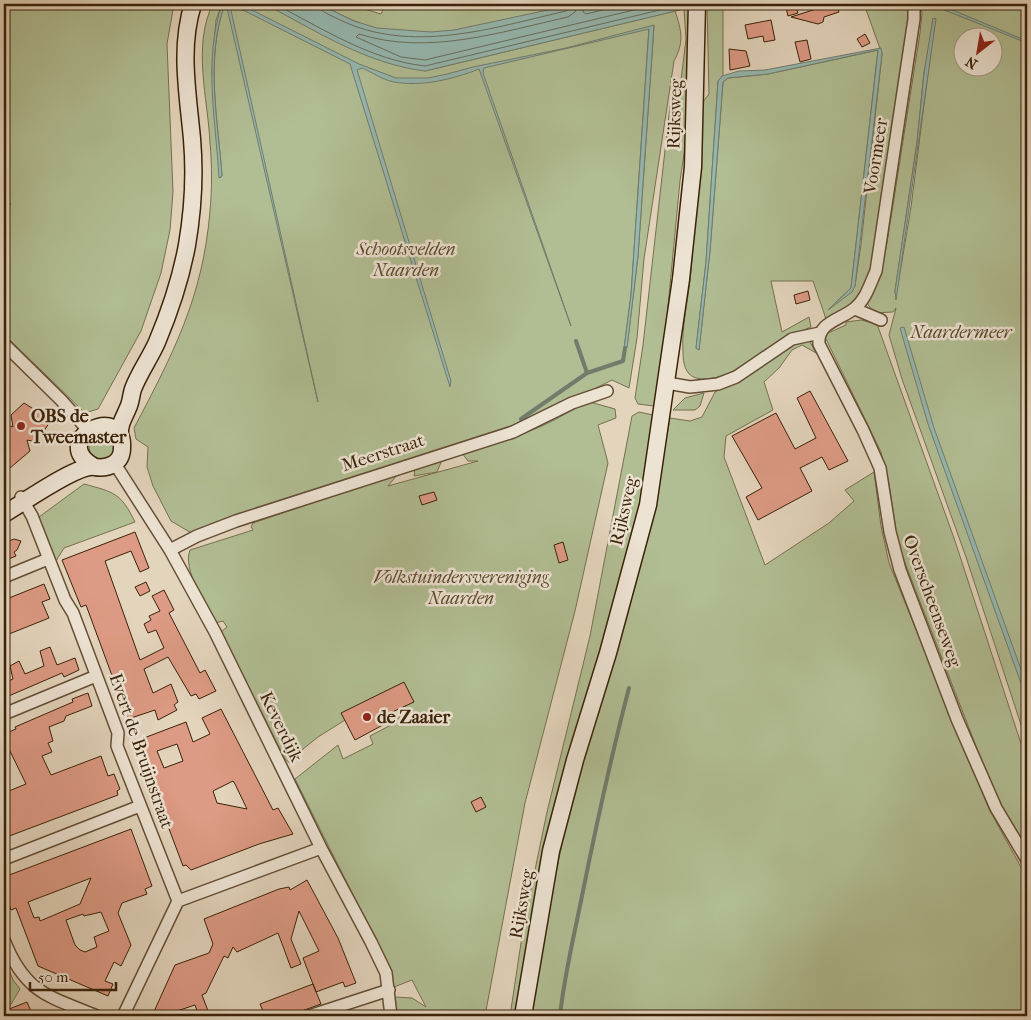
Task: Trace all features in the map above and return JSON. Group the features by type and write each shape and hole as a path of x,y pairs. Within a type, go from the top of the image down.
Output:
{"main road":[{"path":"4,505 74,472 93,466 108,467 115,464 122,451 120,423 167,317 180,280 187,244 193,200 193,141 185,75 186,38 193,4"},
{"name":"Rijksweg","path":"524,1016 551,851 648,505 667,383 693,167 697,6"},
{"path":"4,514 22,498 70,463 94,428 111,418 133,390"},
{"path":"94,428 113,429 120,436"},
{"path":"80,446 84,458 93,466"}],"street":[{"name":"Voormeer","path":"855,309 866,294 876,271 913,29 914,4"},
{"path":"667,383 690,387 718,384 736,377 792,339 820,333 826,325 855,309 881,320"},
{"name":"Overscheenseweg","path":"820,333 819,344 863,430 880,468 890,532 900,570 957,719 996,808 1027,860"},
{"path":"4,344 61,400 94,428"},
{"name":"Meerstraat","path":"170,550 197,536 236,521 513,432 572,403 607,391"},
{"name":"Keverdijk","path":"115,464 170,550 215,632 321,848 371,942 386,973 391,1016"},
{"name":"Evert de Bruijnstraat","path":"22,498 64,600 73,613 118,732 117,746 178,901"},
{"path":"4,577 48,560"},
{"path":"4,714 96,676"},
{"path":"4,859 140,806"},
{"path":"123,1016 178,901 321,848"},
{"path":"4,940 13,963 39,992 97,1016"},
{"path":"310,1016 388,990"}],"green space":[{"path":"4,4 174,4 167,44 173,192 170,230 161,273 141,331 98,409 85,413 4,336 4,212 11,204 4,199"},
{"name":"Schootsvelden Naarden","path":"213,4 222,4 216,20 212,70 220,178 222,176 214,67 219,24 225,4 265,4 344,45 425,71 675,11 681,43 674,61 644,259 637,338 629,388 612,380 530,421 442,460 437,472 414,476 416,461 193,534 171,521 153,486 147,467 148,447 136,439 134,428 184,324 201,271 210,211 212,177 202,54 207,20","holes":["654,26 638,256 627,347 624,349 631,295 649,27"]},
{"path":"319,4 348,4 381,14 385,4 576,4 476,27 424,33 399,32 375,28 354,21"},
{"path":"707,4 723,4 723,76 718,81 706,262 696,348 699,350 710,251 723,82 728,78 768,74 878,50 851,288 829,309 855,286 861,244 882,54 864,4 910,4 911,8 874,266 865,284 851,303 826,319 813,281 771,281 782,332 809,317 811,327 738,369 709,379 696,378 689,374 683,360 684,322 693,249 702,103 709,94"},
{"name":"Naardermeer","path":"920,4 1027,4 1027,743 966,557 902,379 889,335 896,308 893,312 874,313 867,303 882,265 887,243 922,13","holes":["935,18 911,207 896,297 895,291 917,142 924,73"]},
{"path":"691,7 688,128 680,181 664,348 654,406 638,404 635,398 643,345 670,106 681,80 686,39 684,9"},
{"path":"861,320 877,324 955,541 1027,762 1027,853 1000,808 898,545 889,484 881,452 825,337 828,333 846,325 846,322"},
{"path":"809,340 816,353 802,345 792,350 779,368 764,382 773,410 726,436 724,457 765,565 829,523 854,501 845,490 874,472 881,526 889,563 989,809 1027,878 1027,1016 531,1016 553,886 571,802 635,587 653,514 670,418 690,421 702,417 715,392 795,344"},
{"path":"704,393 700,406 695,410 673,410 685,398"},
{"name":"Volkstuindersvereniging Naarden","path":"590,402 615,409 616,418 598,425 608,463 575,611 525,803 485,1016 397,1016 395,997 412,998 426,1007 412,980 394,987 383,955 295,779 338,745 343,759 373,744 370,736 391,725 407,710 396,688 318,737 303,749 292,765 285,759 221,632 227,627 223,621 215,623 196,587 189,567 188,558 190,550 253,530 251,527 253,523 398,474 388,486 478,461 468,461 462,453 514,437"},
{"path":"639,412 653,415 641,510 519,1016 510,1016 524,923 547,812 590,636 632,416"},
{"path":"102,434 111,438 115,447 111,456 102,460 93,456 89,447 93,438"},
{"path":"84,484 116,495 121,499 135,522 64,548 56,561 39,517"},
{"path":"4,957 13,980 20,989 4,1016"}],"water":[{"path":"222,4 225,4 219,24 214,67 214,89 222,176 219,178 212,68 216,25"},
{"path":"229,4 246,7 359,64 396,78 428,78 566,48 654,25 638,256 627,348 624,349 631,295 649,29 484,68 483,73 571,326 479,69 449,79 427,83 394,82 362,68 357,70 451,381 450,387 350,64 245,11 230,6 318,402 227,8"},
{"path":"265,4 319,4 354,21 377,28 431,32 454,30 576,4 705,4 425,71 404,67 362,54"},
{"path":"938,4 996,28 990,28 937,7"},
{"path":"933,18 936,19 896,300 895,291"},
{"path":"1004,31 1027,41 1027,43 1004,34"},
{"path":"881,48 882,54 855,286 852,292 828,310 851,288 878,50 768,74 728,78 723,82 710,251 699,350 696,348 706,262 718,81 722,76 739,71 765,70"},
{"path":"904,327 934,428 1027,686 1027,700 928,424 900,328"}],"building":[{"path":"785,4 795,4 798,13 788,16"},
{"path":"814,4 836,4 839,12 824,17 823,22 818,24 791,17 816,9"},
{"path":"771,20 775,40 764,42 763,36 748,39 745,25"},
{"path":"865,34 870,43 862,47 857,39"},
{"path":"807,40 811,59 800,62 795,42"},
{"path":"729,49 746,51 750,66 730,70"},
{"path":"808,291 810,300 796,304 794,295"},
{"path":"810,391 848,461 829,470 822,457 800,468 812,491 758,520 746,497 762,488 732,436 776,413 795,449 816,438 797,398"},
{"path":"24,403 51,420 37,442 27,440 30,451 10,468 4,461 4,423 13,427 11,415"},
{"path":"434,492 437,500 422,505 419,496"},
{"path":"135,532 149,568 140,572 131,551 105,561 140,660 164,648 156,630 148,633 144,624 151,620 149,616 160,611 152,596 164,590 174,610 169,613 200,673 205,670 216,691 199,699 196,694 191,696 168,657 144,669 153,693 171,684 178,702 174,705 177,710 158,720 155,710 128,719 86,605 81,607 62,560"},
{"path":"14,539 21,541 14,552 16,556 4,561 4,543"},
{"path":"563,542 568,560 559,563 554,545"},
{"path":"146,582 150,591 140,596 135,587"},
{"path":"44,584 50,599 42,602 49,618 4,636 4,600"},
{"path":"50,647 57,665 75,658 79,670 64,677 62,673 4,698 4,683 13,679 10,666 19,661 25,674 44,666 40,651"},
{"name":"de Zaaier","path":"404,682 414,702 388,714 392,720 355,740 341,713"},
{"path":"88,693 92,706 66,716 64,721 49,727 53,741 48,743 52,752 42,756 51,775 101,756 108,776 114,774 120,789 117,791 118,795 4,838 4,793 26,784 9,749 4,752 4,734 16,729 15,727 73,702 72,699"},
{"path":"221,709 273,810 278,808 293,834 259,844 191,870 186,865 183,866 136,741 186,722 193,742 210,734 202,718","holes":["177,744 183,761 164,768 157,751","233,781 235,784 247,809 217,803 213,791"]},
{"path":"481,797 486,807 476,812 471,802"},
{"path":"131,829 152,886 145,889 147,894 122,903 118,913 131,945 121,966 114,962 105,981 113,984 108,996 38,966 16,908 11,910 4,892 4,877","holes":["91,878 80,904 40,921 39,917 34,918 28,902","101,912 109,931 94,937 97,947 85,952 80,950 75,945 66,920 83,914 84,916"]},
{"path":"307,880 338,938 356,983 345,987 343,982 316,992 303,958 319,951 299,911 291,939 301,964 291,968 278,933 237,952 233,947 228,958 224,956 206,993 202,995 210,1016 199,1016 195,1005 177,1011 179,1016 152,1016 175,965 209,953 213,944 204,919 279,889 289,887 290,890"},
{"path":"313,984 321,1004 288,1016 265,1016 260,1004"},
{"path":"27,1002 33,1016 4,1016 4,1011"}],"waterway":[{"path":"576,341 587,373"},
{"path":"521,419 587,373 623,361 625,348"},
{"path":"560,1016 567,971 593,844 629,688"}],"place":[{"name":"OBS de Tweemaster","path":"21,426"},
{"name":"de Zaaier","path":"367,717"}]}
